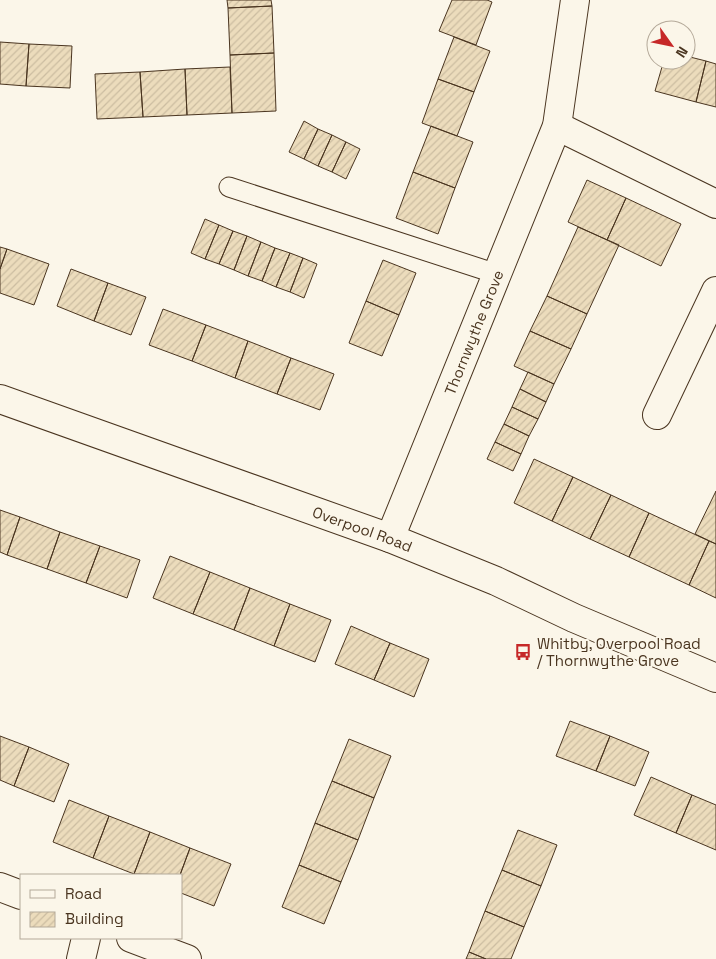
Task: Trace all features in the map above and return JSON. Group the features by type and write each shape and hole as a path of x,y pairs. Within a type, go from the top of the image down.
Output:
{"street":[{"name":"Thornwythe Grove","path":"390,538 557,126 575,0"},
{"path":"557,126 716,204"},
{"path":"657,415 716,291"},
{"name":"Overpool Road","path":"0,399 390,538 496,581 574,618 716,678"},
{"path":"0,887 20,895"},
{"path":"81,959 86,939"},
{"path":"134,939 187,959"}],"lane":[{"path":"229,187 497,274"}],"building":[{"path":"227,0 271,0 272,6 228,8"},
{"path":"452,0 487,0 492,2 476,45 439,31"},
{"path":"272,6 274,53 230,55 228,8"},
{"path":"454,37 490,51 474,92 438,79"},
{"path":"0,42 29,44 26,86 0,84"},
{"path":"29,44 72,46 70,88 26,86"},
{"path":"274,53 276,111 232,113 230,55"},
{"path":"696,58 706,61 696,102 655,91 661,70 696,70"},
{"path":"706,61 716,64 716,107 696,102"},
{"path":"230,67 232,113 187,115 185,69"},
{"path":"185,69 187,115 143,117 140,72"},
{"path":"140,72 143,117 97,119 95,74"},
{"path":"438,79 474,92 457,136 422,123"},
{"path":"304,121 318,129 304,159 289,152"},
{"path":"431,126 473,142 455,188 413,172"},
{"path":"318,129 332,135 318,166 304,159"},
{"path":"332,135 346,142 332,172 318,166"},
{"path":"346,142 360,149 346,179 332,172"},
{"path":"413,172 455,188 438,234 396,218"},
{"path":"587,180 626,198 607,240 568,222"},
{"path":"626,198 681,224 661,266 607,240"},
{"path":"205,219 219,225 205,259 191,253"},
{"path":"219,225 233,231 219,264 205,259"},
{"path":"578,227 619,245 587,314 547,296"},
{"path":"233,231 247,236 234,270 219,264"},
{"path":"247,236 261,242 248,276 234,270"},
{"path":"261,242 275,248 262,281 248,276"},
{"path":"0,247 7,249 0,269"},
{"path":"275,248 290,253 276,287 262,281"},
{"path":"7,249 49,264 34,305 0,293 0,269"},
{"path":"290,253 303,258 290,292 276,287"},
{"path":"303,258 317,264 304,298 290,292"},
{"path":"383,260 416,273 399,315 366,301"},
{"path":"71,269 108,283 94,321 57,306"},
{"path":"108,283 146,297 131,335 94,321"},
{"path":"547,296 587,314 571,349 530,331"},
{"path":"366,301 399,315 382,356 349,343"},
{"path":"163,309 206,325 192,361 149,345"},
{"path":"206,325 248,341 235,378 192,361"},
{"path":"530,331 571,349 554,384 514,366"},
{"path":"248,341 291,358 277,394 235,378"},
{"path":"291,358 334,374 320,410 277,394"},
{"path":"528,372 554,384 546,402 520,389"},
{"path":"520,389 546,402 538,419 512,407"},
{"path":"512,407 538,419 529,436 504,424"},
{"path":"504,424 529,436 521,454 495,442"},
{"path":"495,442 521,454 513,471 487,459"},
{"path":"534,459 573,477 552,521 514,503"},
{"path":"573,477 611,495 590,539 552,521"},
{"path":"716,491 716,544 695,534"},
{"path":"611,495 649,513 629,557 590,539"},
{"path":"0,510 20,517 7,555 0,552"},
{"path":"649,513 709,541 689,585 629,557"},
{"path":"20,517 60,532 47,569 7,555"},
{"path":"60,532 100,546 86,583 47,569"},
{"path":"709,541 716,544 716,598 689,585"},
{"path":"100,546 140,560 127,598 86,583"},
{"path":"170,556 210,572 193,614 153,598"},
{"path":"210,572 250,588 234,630 193,614"},
{"path":"250,588 290,604 274,646 234,630"},
{"path":"290,604 331,620 315,662 274,646"},
{"path":"351,626 390,643 374,680 335,664"},
{"path":"390,643 429,659 414,697 374,680"},
{"path":"570,721 610,736 596,771 556,756"},
{"path":"0,736 29,747 14,786 0,780"},
{"path":"610,736 649,752 635,786 596,771"},
{"path":"349,739 391,756 374,798 332,781"},
{"path":"29,747 69,764 54,802 14,786"},
{"path":"651,777 692,795 676,833 634,815"},
{"path":"332,781 374,798 358,840 315,823"},
{"path":"692,795 716,805 716,850 676,833"},
{"path":"69,800 109,816 93,858 53,842"},
{"path":"109,816 150,832 134,874 93,858"},
{"path":"315,823 358,840 341,882 299,865"},
{"path":"518,830 557,845 541,886 502,870"},
{"path":"150,832 190,848 180,874 134,874"},
{"path":"190,848 231,864 214,906 182,893 182,874 180,874"},
{"path":"299,865 341,882 324,924 282,907"},
{"path":"502,870 541,886 524,927 485,911"},
{"path":"485,911 524,927 511,959 486,959 469,952"},
{"path":"469,952 486,959 466,959"}],"place":[{"name":"Whitby, Overpool Road / Thornwythe Grove","path":"523,652"}]}
